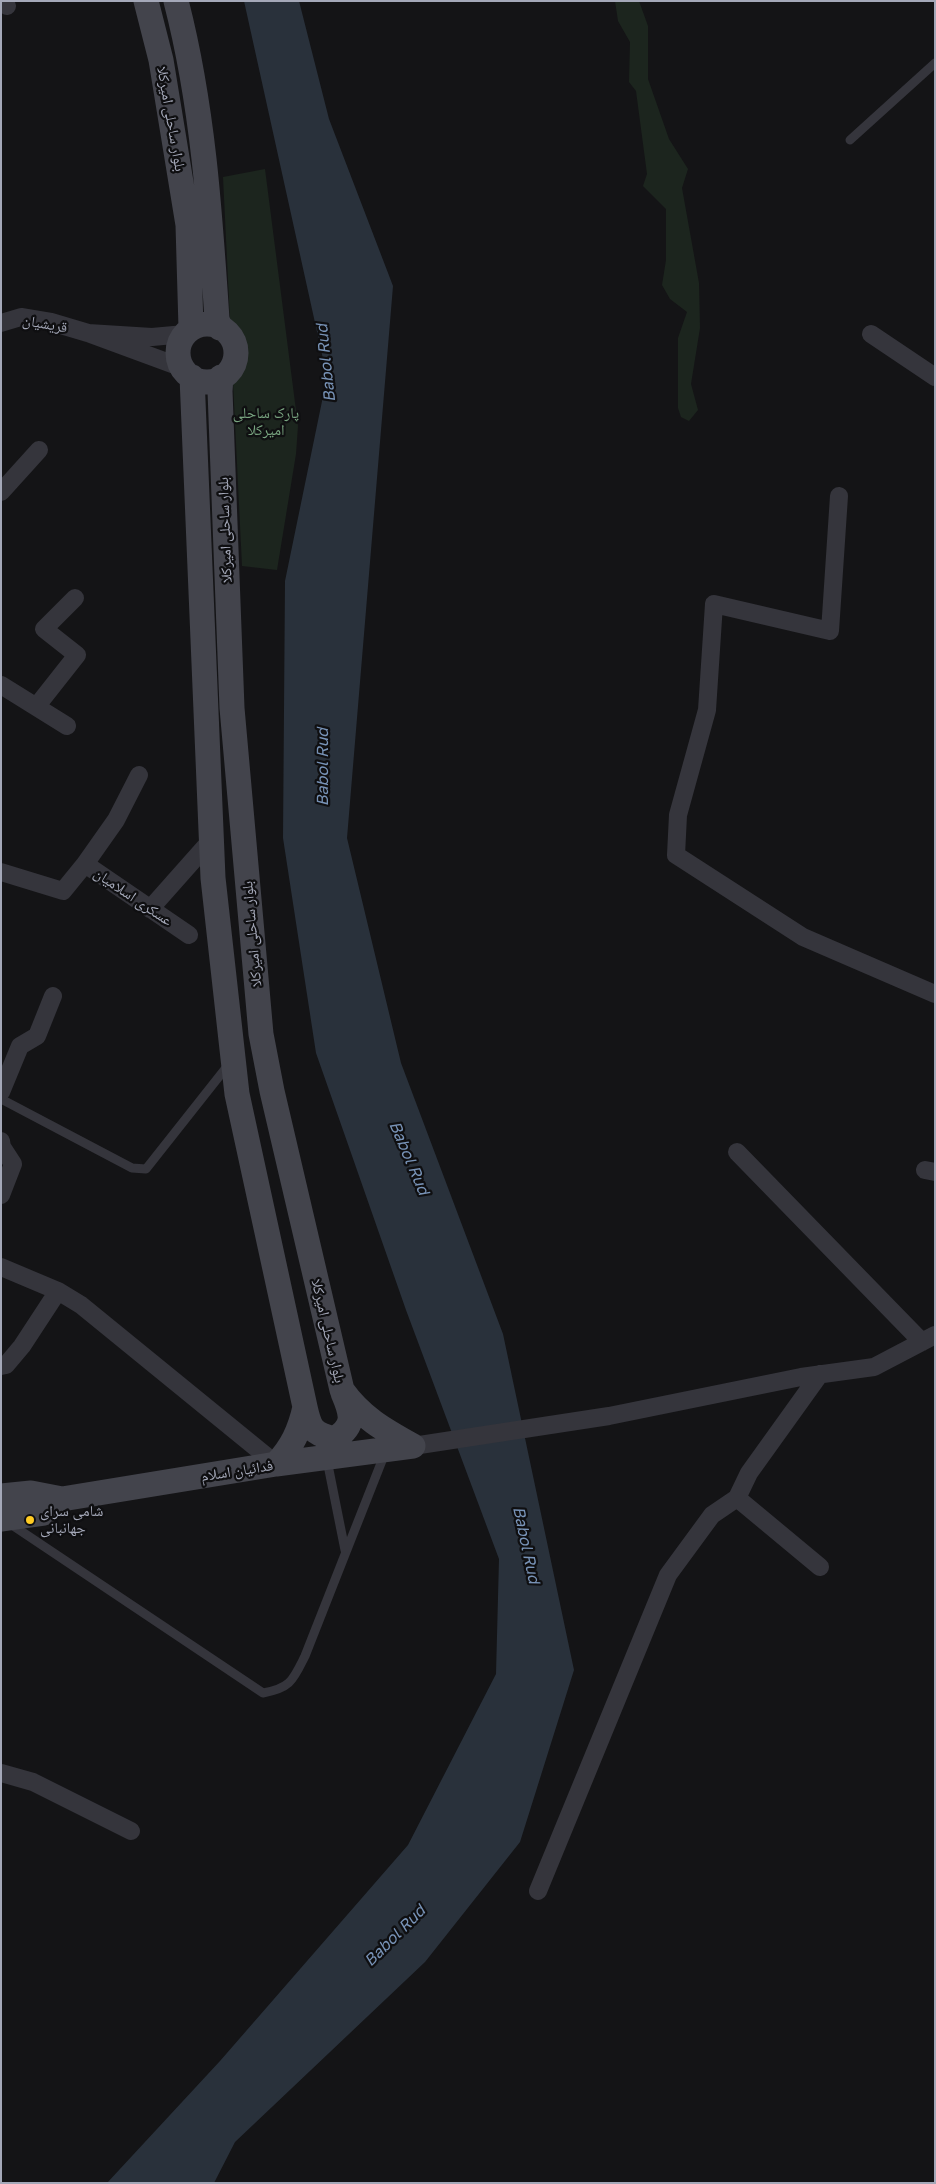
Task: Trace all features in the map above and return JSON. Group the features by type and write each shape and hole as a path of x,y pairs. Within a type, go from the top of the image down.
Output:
{"main road":[{"path":"146,1 154,9 160,10 166,8 170,1"},
{"name":"بلوار ساحلی امیرکلا","path":"146,1 175,134 188,225 188,331"},
{"name":"بلوار ساحلی امیرکلا","path":"176,1 198,114 210,223 217,319 220,328"},
{"path":"156,40 164,23 170,21 175,23 184,35"},
{"path":"209,324 220,328 232,339 235,348 232,366 221,377 210,381 187,372 178,353 179,343 188,331 209,324"},
{"name":"بلوار ساحلی امیرکلا","path":"187,372 214,878 237,1094 305,1407 296,1437 287,1452 276,1464"},
{"name":"بلوار ساحلی امیرکلا","path":"221,377 232,708 261,1034 272,1091 342,1390 354,1407 366,1418 413,1446"},
{"path":"305,1407 308,1423 316,1434 334,1438 344,1433 351,1421 349,1407 342,1390"},
{"name":"فدائیان اسلام","path":"2,1511 31,1493 62,1499 276,1464 386,1448 413,1446"}],"street":[{"name":"قریشیان","path":"1,323 21,317 51,322 88,334"},
{"path":"88,334 152,336 188,331"},
{"path":"88,334 187,372"},
{"path":"871,334 935,377"},
{"path":"1,492 39,450"},
{"path":"839,496 830,631 714,604 708,710 678,815 676,855 803,937 935,994"},
{"path":"36,707 77,655 44,629 75,598"},
{"path":"1,684 67,726"},
{"path":"84,864 116,820 139,775"},
{"path":"150,908 205,847"},
{"name":"عسکری اسلامیان","path":"1,872 63,891 84,864 189,935"},
{"path":"1,1092 20,1046 37,1036 53,996"},
{"path":"1,1141 1,1146 13,1164 1,1195"},
{"path":"413,1446 609,1416 820,1374 874,1367 928,1338 738,1152"},
{"path":"1,1267 58,1291 81,1304 276,1464"},
{"path":"1,1366 6,1365 22,1346 58,1291"},
{"path":"538,1891 668,1575 712,1514 737,1498 749,1472 820,1374"},
{"path":"737,1498 820,1567"},
{"path":"1,1773 34,1782 131,1831"}],"lane":[{"path":"850,140 935,63"},
{"path":"1,1099 132,1168 146,1169 234,1058"},
{"path":"2,1511 263,1693 282,1690 293,1681 305,1656 386,1448"},
{"path":"326,1457 345,1550"}],"green space":[{"path":"615,1 639,1 648,26 648,79 669,139 688,169 682,188 699,283 700,328 691,384 698,410 689,421 681,417 678,408 678,338 687,312 670,299 662,285 666,260 666,209 643,186 647,174 636,91 629,82 630,42 618,21"},
{"name":"پارک ساحلی امیرکلا","path":"265,169 298,426 296,454 277,570 242,566 223,177"}],"water":[{"name":"Babol Rud","path":"244,1 299,1 329,119 393,286 347,838 401,1063 503,1334 574,1670 520,1842 425,1962 235,2142 214,2183 107,2183 220,2061 408,1845 496,1674 499,1559 406,1310 316,1053 283,838 285,581 327,377"}],"place":[{"name":"شامی سرای جهانبانی","path":"30,1520"}]}
